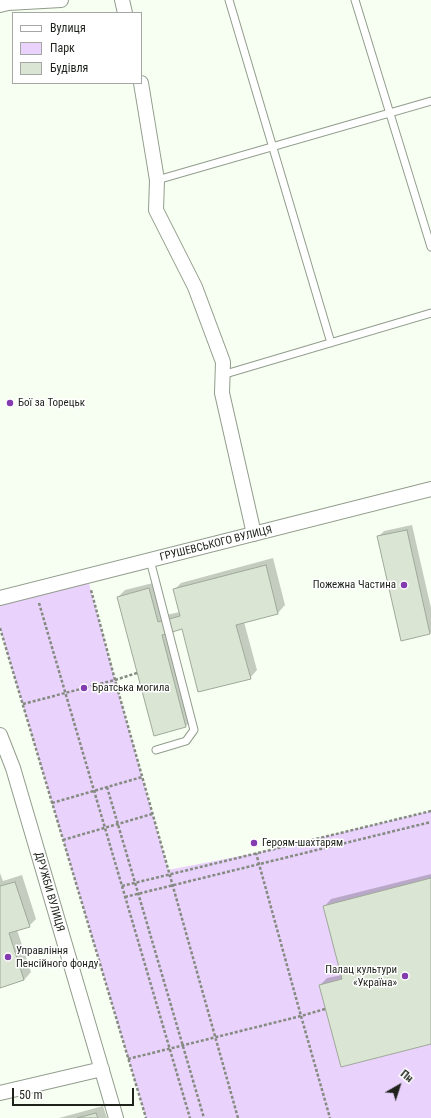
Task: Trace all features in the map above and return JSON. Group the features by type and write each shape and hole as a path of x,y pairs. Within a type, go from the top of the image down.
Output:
{"street":[{"path":"0,5 8,3 61,0"},
{"path":"122,0 125,12"},
{"path":"141,84 157,180 156,210 195,287 223,362 222,392 254,534"},
{"name":"ГРУШЕВСЬКОГО ВУЛИЦЯ","path":"0,598 431,490"},
{"name":"ДРУЖБИ ВУЛИЦЯ","path":"0,735 15,776 116,1118"},
{"path":"0,1093 102,1069"}],"lane":[{"path":"229,0 331,343"},
{"path":"355,0 431,247"},
{"path":"157,180 431,101"},
{"path":"222,375 431,313"},
{"path":"150,560 194,730 186,741 156,750"}],"path":[{"path":"87,576 152,814 238,1118"},
{"path":"35,589 190,1118"},
{"path":"0,628 146,1118"},
{"path":"23,704 137,673"},
{"path":"52,803 142,777"},
{"path":"107,787 204,1118"},
{"path":"122,886 431,811"},
{"path":"63,840 152,814"},
{"path":"125,897 431,822"},
{"path":"256,853 300,1016 330,1118"},
{"path":"128,1059 325,1009"}],"green space":[{"path":"87,576 168,870 256,853 431,811 431,1118 146,1118 0,628 0,598"}],"building":[{"name":"Пожежна Частина","path":"407,530 430,634 401,641 377,536"},
{"path":"266,565 278,614 236,625 251,679 198,692 182,629 162,635 186,727 154,736 117,597 149,588 158,622 180,616 173,589"},
{"path":"431,878 431,1044 341,1067 319,985 342,979 323,906"},
{"name":"Управління Пенсійного фонду","path":"15,882 30,927 9,933 24,980 0,988 0,886"},
{"path":"96,1113 98,1118 77,1118"}],"place":[{"name":"Бої за Торецьк","path":"10,403"},
{"name":"Пожежна Частина","path":"404,585"},
{"name":"Братська мoгила","path":"84,688"},
{"name":"Героям-шахтарям","path":"254,843"},
{"name":"Управління Пенсійного фонду","path":"8,957"},
{"name":"Палац культури «Україна»","path":"405,976"}]}
